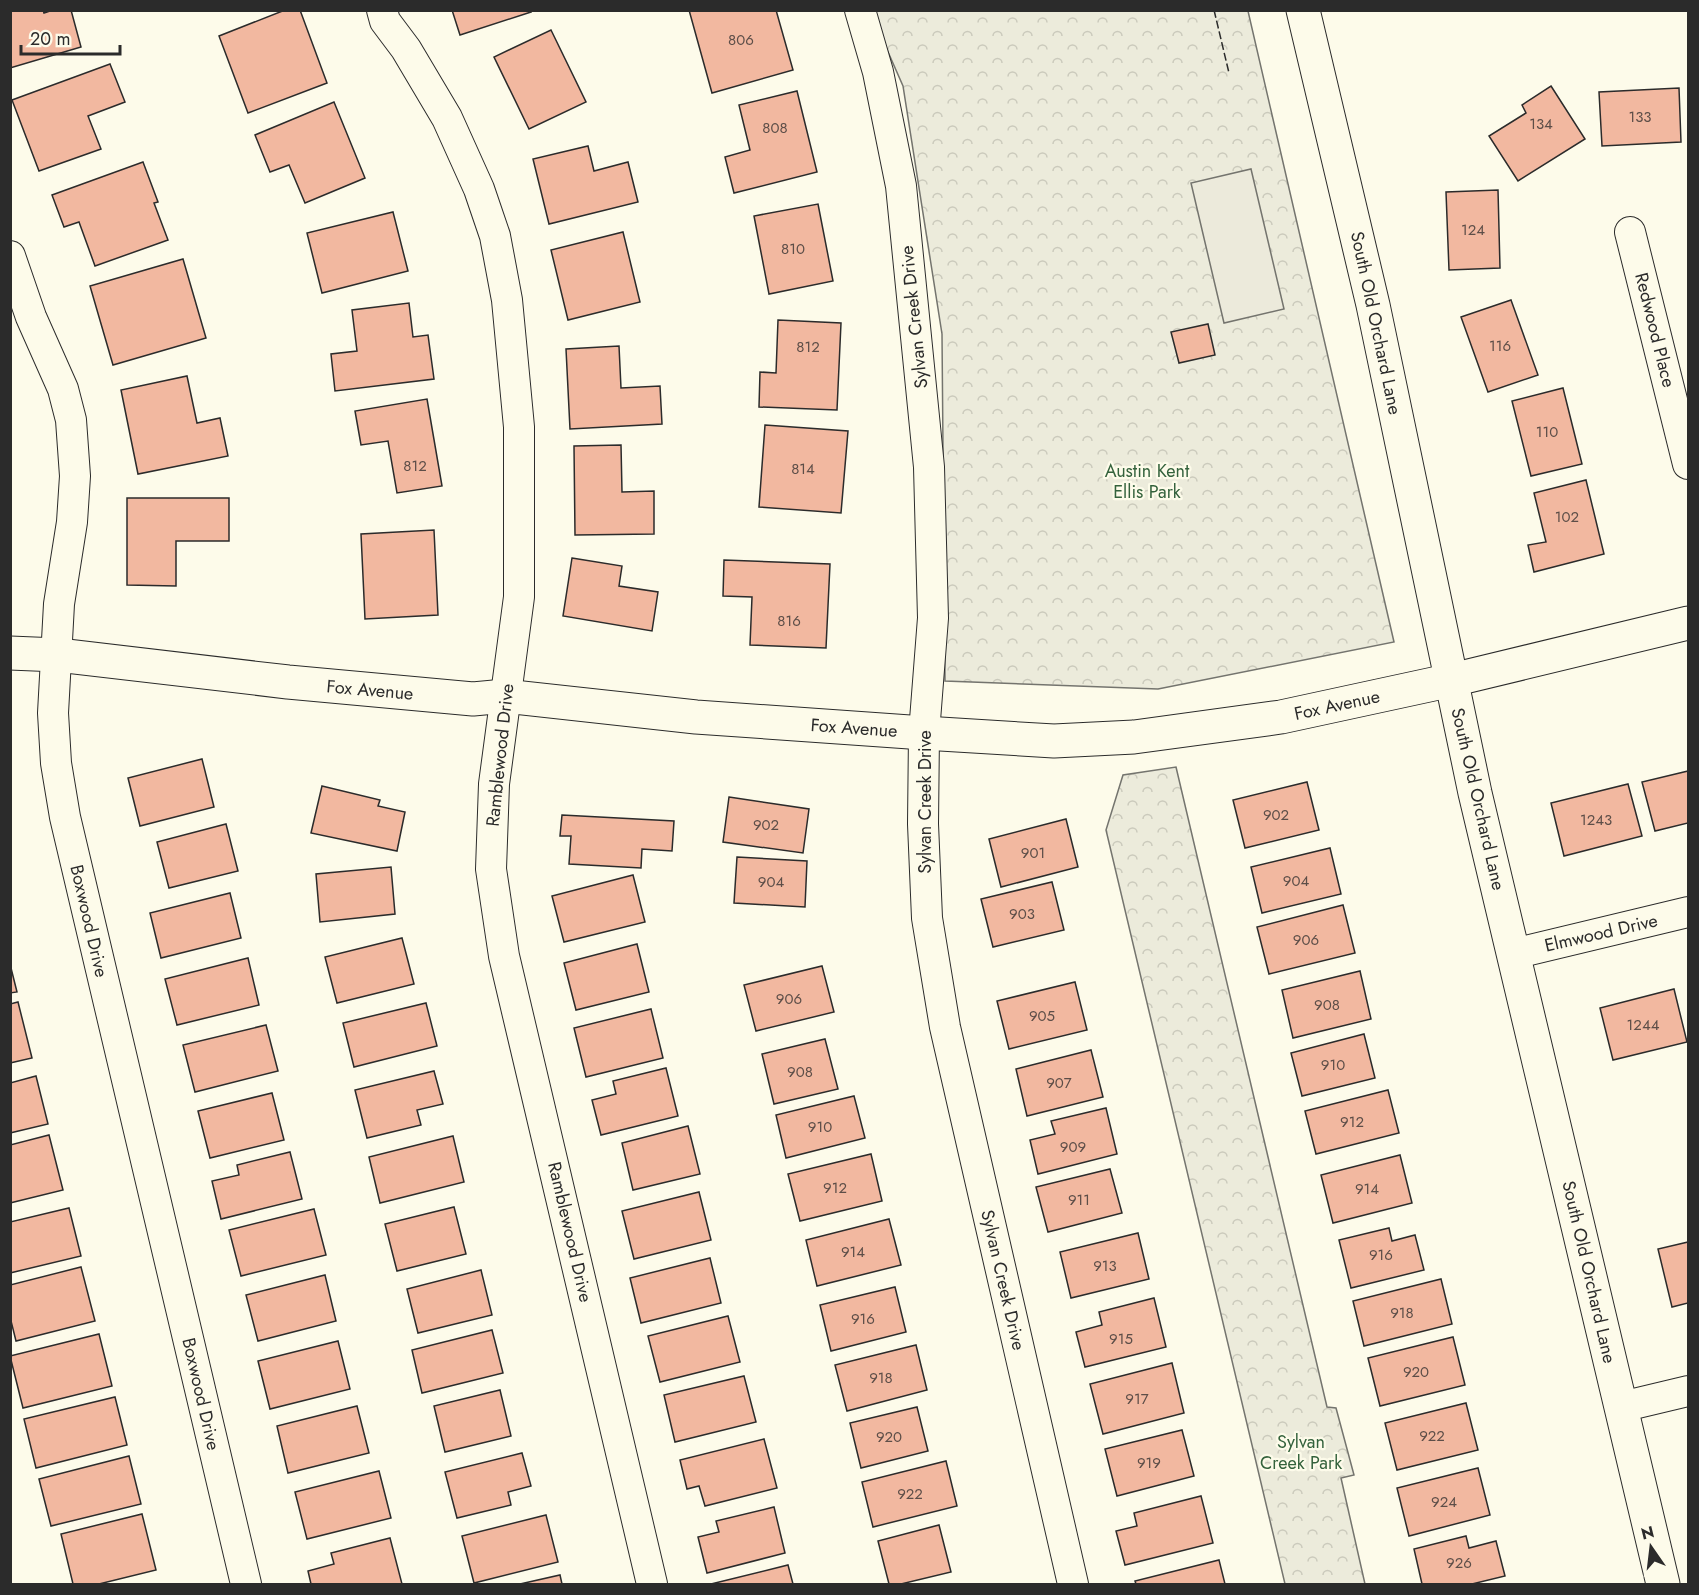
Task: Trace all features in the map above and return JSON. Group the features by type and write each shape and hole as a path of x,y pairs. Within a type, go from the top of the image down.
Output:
{"main road":[{"name":"South Old Orchard Lane","path":"1303,10 1373,304 1475,793 1663,1584"},
{"name":"Fox Avenue","path":"10,653 58,655 288,682 473,699 506,696 696,717 1054,741 1134,737 1281,717 1452,680 1689,623"}],"street":[{"name":"Ramblewood Drive","path":"382,10 385,21 406,49 447,118 479,189 495,236 507,300 519,427 519,597 494,784 492,869 504,956 652,1584"},
{"name":"Sylvan Creek Drive","path":"860,10 878,72 902,186 929,467 933,618 924,734 923,824 927,918 945,1027 1073,1584"},
{"name":"Redwood Place","path":"1630,232 1689,464"},
{"name":"Boxwood Drive","path":"10,256 31,317 63,388 70,420 75,476 72,522 59,604 58,655 53,713 56,763 65,817 246,1584"},
{"name":"Elmwood Drive","path":"1513,954 1689,912"},
{"path":"1621,1407 1689,1391"}],"green space":[{"name":"Austin Kent Ellis Park","path":"870,11 1248,11 1394,642 1158,689 945,681 942,334 903,86"},
{"name":"Sylvan Creek Park","path":"1176,767 1327,1407 1336,1408 1354,1475 1341,1478 1365,1584 1285,1584 1106,830 1123,775"}],"shaded area":[{"path":"1251,169 1284,309 1224,323 1191,183"}],"building":[{"path":"10,10 43,10 44,13 53,10 71,10 81,47 10,68"},
{"path":"285,10 300,10 327,83 248,113 219,36"},
{"path":"452,10 530,10 531,12 460,35"},
{"path":"689,10 776,10 793,70 712,93"},
{"path":"551,30 586,102 529,129 494,57"},
{"path":"110,64 125,102 88,116 101,149 39,171 12,100"},
{"path":"1551,86 1585,139 1518,181 1489,136 1526,113 1522,105"},
{"path":"1679,88 1681,142 1602,146 1599,92"},
{"path":"797,91 817,172 734,193 725,157 750,150 739,105"},
{"path":"334,102 365,178 305,203 289,165 270,172 255,135"},
{"path":"588,146 594,171 628,162 638,202 549,224 533,159"},
{"path":"143,162 158,202 154,203 168,240 95,266 79,222 64,227 52,195"},
{"path":"1498,190 1500,268 1449,270 1446,192"},
{"path":"818,204 833,281 769,294 754,216"},
{"path":"393,212 408,271 322,293 307,233"},
{"path":"623,232 640,302 568,320 551,250"},
{"path":"183,259 206,338 113,365 90,286"},
{"path":"1511,300 1538,375 1488,392 1461,317"},
{"path":"409,303 413,337 428,335 434,379 335,391 331,354 357,351 352,310"},
{"path":"778,320 841,323 837,410 759,407 760,372 776,373"},
{"path":"1208,324 1215,355 1179,363 1171,332"},
{"path":"619,346 621,388 660,386 662,424 570,429 566,349"},
{"path":"187,376 197,423 220,418 228,456 138,474 121,390"},
{"path":"1563,388 1582,464 1531,476 1512,401"},
{"path":"427,399 442,486 397,493 388,441 361,445 355,411"},
{"path":"765,425 848,431 841,513 759,507"},
{"path":"621,445 622,492 654,491 654,534 575,535 574,446"},
{"path":"1586,480 1604,554 1534,572 1528,545 1546,542 1534,493"},
{"path":"127,498 229,498 229,541 176,541 176,586 127,585"},
{"path":"434,530 438,615 365,619 361,534"},
{"path":"572,558 622,566 619,586 658,592 652,631 563,616"},
{"path":"724,560 830,564 826,648 750,645 752,597 723,596"},
{"path":"202,759 214,807 140,826 128,778"},
{"path":"1688,771 1688,823 1655,831 1642,782"},
{"path":"1307,782 1319,830 1245,848 1233,800"},
{"path":"1628,784 1642,836 1564,856 1551,803"},
{"path":"322,786 380,800 378,806 405,812 397,851 311,833"},
{"path":"729,797 809,809 803,853 723,842"},
{"path":"562,815 674,821 672,851 642,849 641,868 569,864 571,836 560,836"},
{"path":"1066,819 1078,867 1001,887 989,839"},
{"path":"226,824 238,871 169,888 157,842"},
{"path":"1330,848 1341,894 1262,913 1251,867"},
{"path":"737,857 807,861 805,907 734,903"},
{"path":"391,867 395,914 320,922 316,874"},
{"path":"633,875 645,922 564,942 552,896"},
{"path":"1052,882 1064,930 993,947 981,899"},
{"path":"230,893 241,938 161,958 150,913"},
{"path":"1343,905 1355,953 1269,974 1257,927"},
{"path":"402,938 414,984 337,1003 325,957"},
{"path":"637,944 649,992 576,1010 564,963"},
{"path":"248,958 259,1005 177,1025 165,979"},
{"path":"10,964 17,992 10,993"},
{"path":"822,966 834,1012 756,1031 744,985"},
{"path":"1360,971 1371,1019 1293,1038 1282,990"},
{"path":"1075,982 1087,1030 1009,1049 997,1001"},
{"path":"1674,989 1687,1042 1613,1060 1600,1008"},
{"path":"18,1002 32,1058 10,1063 10,1004"},
{"path":"426,1003 437,1046 354,1067 343,1023"},
{"path":"651,1009 663,1058 586,1077 574,1028"},
{"path":"266,1025 278,1071 195,1092 183,1045"},
{"path":"1364,1034 1375,1078 1302,1096 1291,1053"},
{"path":"825,1039 838,1089 774,1104 762,1054"},
{"path":"1091,1050 1103,1097 1027,1116 1016,1069"},
{"path":"666,1068 678,1116 601,1135 592,1100 616,1094 613,1081"},
{"path":"434,1071 443,1104 417,1110 421,1125 367,1138 355,1090"},
{"path":"36,1076 48,1124 10,1133 10,1083"},
{"path":"1388,1090 1399,1133 1316,1154 1305,1111"},
{"path":"272,1093 284,1140 210,1158 198,1111"},
{"path":"854,1096 865,1138 786,1158 776,1115"},
{"path":"1106,1108 1117,1154 1038,1174 1030,1140 1055,1134 1051,1121"},
{"path":"688,1126 700,1174 633,1190 622,1143"},
{"path":"49,1135 63,1190 10,1203 10,1145"},
{"path":"453,1136 464,1182 380,1203 369,1157"},
{"path":"290,1152 302,1199 221,1219 212,1181 239,1175 237,1165"},
{"path":"871,1154 882,1201 800,1221 788,1174"},
{"path":"1400,1155 1412,1203 1333,1223 1321,1175"},
{"path":"1110,1169 1122,1213 1048,1232 1036,1187"},
{"path":"699,1192 711,1240 634,1259 622,1211"},
{"path":"454,1207 466,1254 397,1271 385,1224"},
{"path":"69,1208 81,1256 10,1273 10,1222"},
{"path":"314,1209 326,1255 241,1276 229,1230"},
{"path":"889,1219 901,1265 817,1286 806,1240"},
{"path":"1389,1228 1392,1241 1415,1235 1424,1270 1351,1288 1339,1240"},
{"path":"1138,1233 1149,1279 1071,1298 1060,1252"},
{"path":"1688,1242 1688,1303 1672,1307 1658,1249"},
{"path":"710,1258 721,1303 641,1323 630,1278"},
{"path":"81,1267 95,1321 16,1341 10,1317 10,1285"},
{"path":"481,1270 492,1315 418,1333 407,1289"},
{"path":"325,1275 336,1321 258,1341 246,1295"},
{"path":"1441,1279 1452,1324 1364,1346 1353,1301"},
{"path":"895,1287 906,1332 831,1351 820,1305"},
{"path":"1154,1298 1166,1347 1085,1367 1076,1332 1102,1325 1099,1312"},
{"path":"728,1316 740,1362 660,1382 648,1336"},
{"path":"492,1330 503,1373 422,1393 412,1350"},
{"path":"99,1334 112,1386 23,1408 10,1356"},
{"path":"1453,1337 1465,1385 1380,1406 1368,1358"},
{"path":"338,1341 350,1389 270,1409 258,1361"},
{"path":"916,1345 927,1390 847,1411 835,1365"},
{"path":"1172,1363 1184,1413 1103,1434 1090,1384"},
{"path":"744,1376 756,1422 675,1442 664,1395"},
{"path":"500,1390 511,1436 445,1452 434,1406"},
{"path":"115,1397 127,1445 36,1468 24,1419"},
{"path":"1466,1403 1478,1450 1397,1470 1385,1423"},
{"path":"357,1406 369,1453 288,1473 277,1426"},
{"path":"917,1407 928,1451 861,1468 850,1423"},
{"path":"1182,1430 1194,1476 1117,1496 1105,1449"},
{"path":"764,1439 777,1488 705,1506 699,1486 687,1489 680,1460"},
{"path":"522,1453 531,1486 508,1492 511,1505 457,1518 445,1472"},
{"path":"129,1456 141,1504 51,1526 39,1479"},
{"path":"946,1461 957,1506 873,1527 862,1482"},
{"path":"1478,1468 1490,1515 1409,1536 1397,1488"},
{"path":"379,1471 391,1518 307,1539 295,1492"},
{"path":"1201,1496 1213,1543 1125,1565 1116,1531 1137,1526 1134,1513"},
{"path":"774,1507 785,1553 707,1573 698,1537 719,1532 716,1521"},
{"path":"142,1514 156,1570 99,1584 73,1584 61,1534"},
{"path":"546,1515 558,1562 474,1583 462,1536"},
{"path":"939,1525 951,1572 901,1584 889,1584 878,1541"},
{"path":"1466,1536 1469,1548 1496,1541 1505,1576 1472,1584 1422,1584 1414,1549"},
{"path":"390,1538 402,1584 311,1584 308,1571 334,1564 331,1553"},
{"path":"1219,1560 1225,1584 1136,1584 1135,1581"},
{"path":"788,1565 793,1584 711,1584"},
{"path":"560,1575 562,1584 520,1584"}],"fence":[{"path":"1214,10 1229,73"}]}
